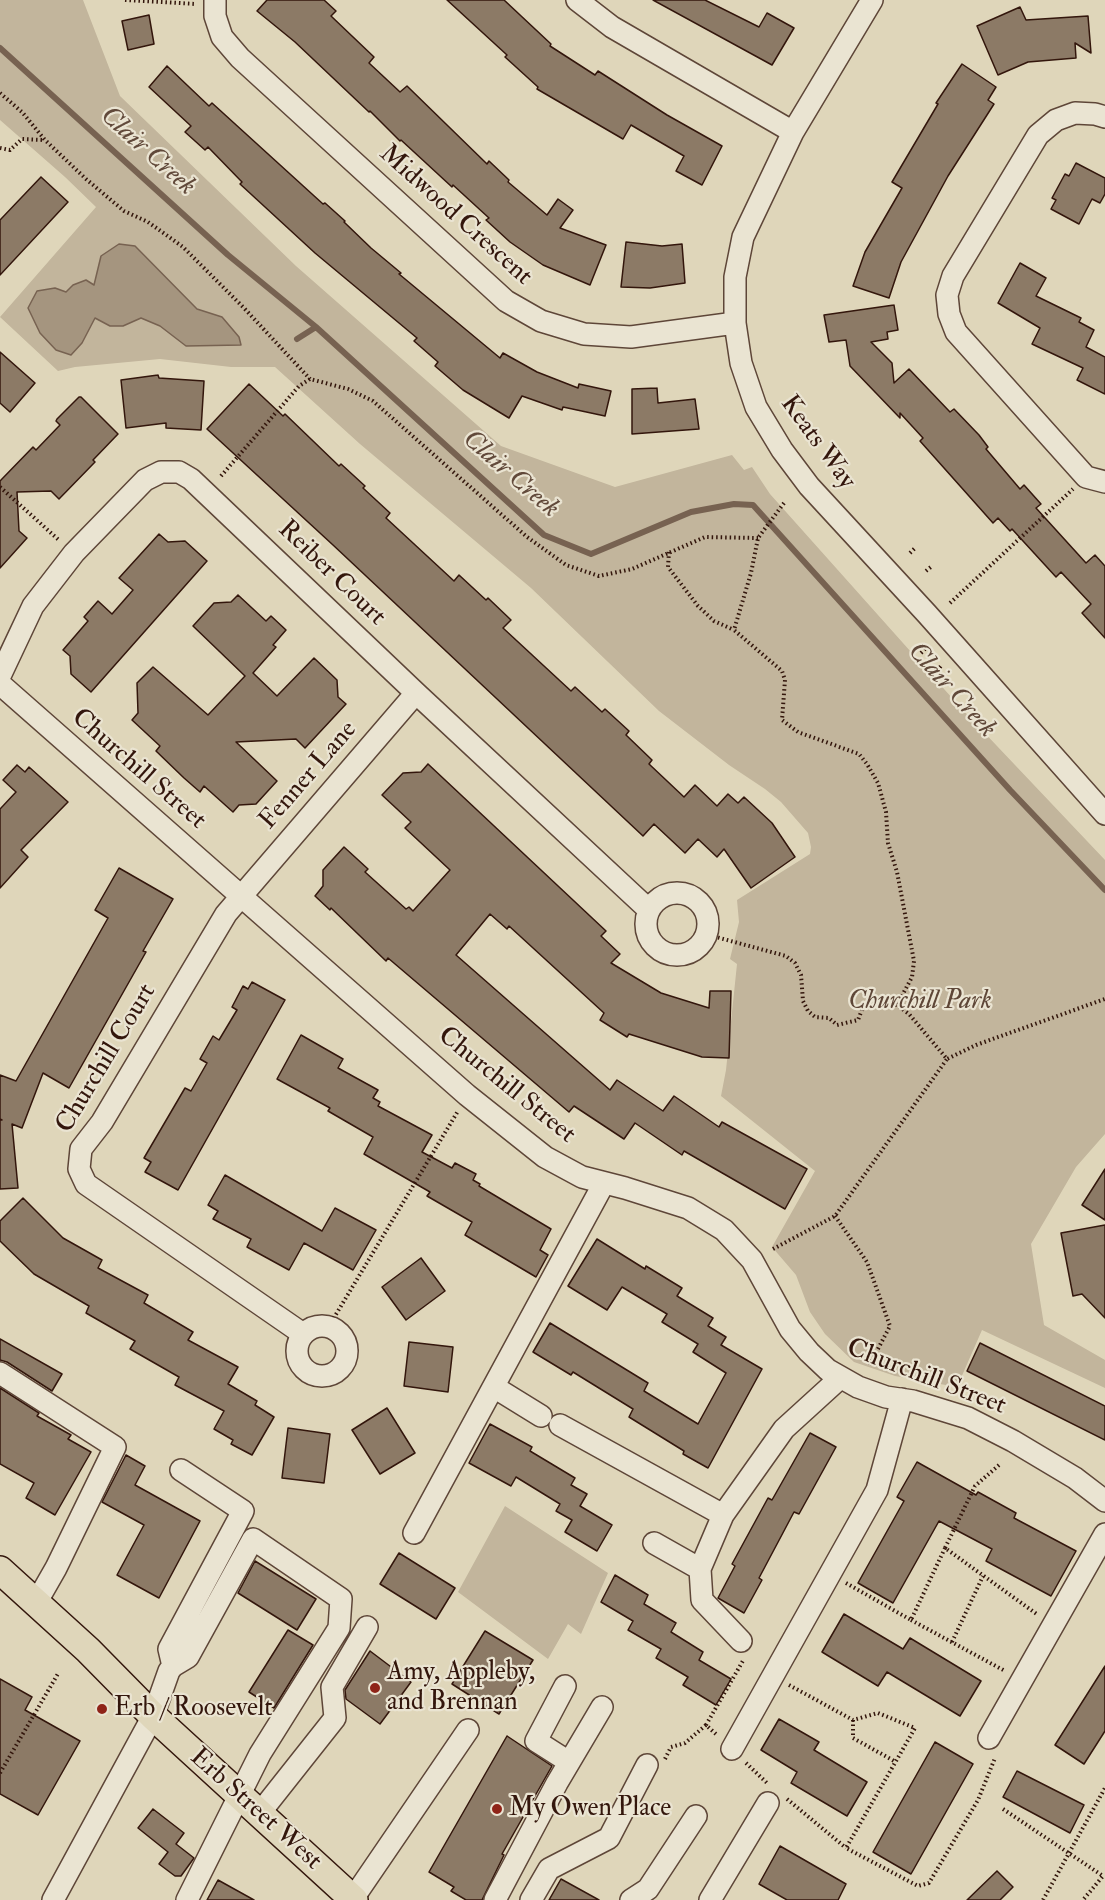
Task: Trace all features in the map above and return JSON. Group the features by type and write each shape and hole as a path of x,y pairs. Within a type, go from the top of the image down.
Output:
{"main road":[{"name":"Erb Street West","path":"0,1570 88,1650 153,1716 353,1900"}],"street":[{"path":"577,0 612,27 793,132"},
{"name":"Keats Way","path":"872,0 793,132 743,237 735,277 735,323 741,363 756,407 782,450 808,486 927,614 1105,814"},
{"name":"Midwood Crescent","path":"214,2 214,16 222,37 240,58 506,301 541,321 584,334 631,337 735,323"},
{"path":"1096,479 956,332 949,314 947,295 953,276 1038,135 1056,120 1075,113 1105,117"},
{"name":"Reiber Court","path":"0,676 33,606 74,553 145,480 161,472 179,472 191,479 649,910"},
{"name":"Churchill Street","path":"0,684 467,1095 545,1157 582,1177 688,1208 724,1230 752,1260 790,1329 828,1370 840,1378 886,1396 944,1409 968,1418 1013,1441 1075,1478 1105,1500"},
{"name":"Fenner Lane","path":"242,895 416,693"},
{"path":"673,894 691,897 699,903 707,918 701,943 690,952 676,956 665,953 656,947 647,933 646,922 649,910 664,896 673,894"},
{"name":"Churchill Court","path":"242,895 221,923 102,1122 81,1149 79,1169 86,1184 303,1334"},
{"path":"414,1533 604,1183"},
{"path":"315,1326 329,1326 339,1333 346,1343 347,1354 342,1367 330,1375 321,1377 304,1369 298,1361 296,1349 303,1334 315,1326"},
{"path":"0,1373 115,1447 56,1568 36,1603"},
{"path":"741,1641 702,1600 700,1569 723,1515 784,1429 840,1378"},
{"path":"494,1387 550,1421 723,1515"},
{"path":"732,1749 877,1490 902,1399"},
{"path":"173,1666 169,1649 243,1512 181,1470"},
{"path":"989,1737 1105,1534"},
{"path":"53,1900 153,1716 169,1671 173,1666 188,1658 253,1539 341,1599 339,1628 260,1754 250,1805"},
{"path":"654,1543 700,1569"},
{"path":"187,1900 250,1805 335,1718 332,1687 368,1627"},
{"path":"565,1686 536,1741 569,1762"},
{"path":"495,1900 569,1762 602,1707"},
{"path":"353,1900 468,1730"},
{"path":"531,1900 549,1869 609,1838 647,1765"},
{"path":"710,1900 768,1803"},
{"path":"631,1900 648,1889 696,1816"}],"path":[{"path":"125,0 214,2"},
{"path":"0,93 22,112 45,140 124,211 148,222 183,247 310,379 348,389 373,401 527,537 566,565 599,576 632,569 705,537 758,538"},
{"path":"0,148 10,150 22,138 45,140"},
{"path":"220,476 299,386 310,379"},
{"path":"950,603 1096,479"},
{"path":"0,487 74,553"},
{"path":"734,630 758,538 784,503"},
{"path":"910,553 915,548"},
{"path":"669,552 668,567 698,606 714,621 734,630 782,671 785,680 782,720 798,732 858,754 878,783 886,812 888,843 897,872 914,961 912,977 897,1005"},
{"path":"926,571 932,566"},
{"path":"937,670 941,666"},
{"path":"705,934 786,957 795,963 801,975 802,1001 815,1017 829,1018 837,1025 858,1020 863,1007 897,1005 909,1014 947,1059"},
{"path":"773,1249 835,1216 947,1059 976,1045 1105,999"},
{"path":"329,1326 467,1095"},
{"path":"835,1216 867,1262 890,1326 869,1366"},
{"path":"910,1620 975,1486 999,1465"},
{"path":"945,1548 1028,1610 1053,1623"},
{"path":"830,1574 1021,1680"},
{"path":"952,1642 983,1576"},
{"path":"706,1725 745,1661 741,1641"},
{"path":"0,1773 59,1672"},
{"path":"772,1676 853,1720 878,1713 915,1728 846,1848 918,1886 929,1883 978,1800 993,1767 997,1748 989,1737"},
{"path":"853,1720 853,1738 896,1762"},
{"path":"1043,1900 1105,1788"},
{"path":"1003,1809 1104,1879 1083,1900"}],"green space":[{"name":"Churchill Park","path":"0,0 83,0 120,96 296,266 501,446 615,487 732,455 744,470 752,467 770,494 961,708 1105,860 1105,1134 1076,1167 1031,1244 1044,1325 1105,1360 1105,1388 982,1330 957,1387 895,1376 854,1362 825,1334 810,1312 796,1275 772,1247 815,1171 721,1096 726,1070 737,964 730,959 739,922 737,900 810,854 808,833 781,802 659,711 531,588 360,444 275,367 231,367 160,359 75,367 58,371 0,317 96,207 0,120"},
{"path":"505,1506 608,1573 581,1634 568,1624 548,1659 458,1592"}],"shaded area":[{"path":"119,244 135,246 197,309 222,317 239,337 241,345 186,346 160,326 141,318 123,326 110,326 95,318 82,343 71,355 56,350 40,333 28,308 37,291 55,288 66,292 73,285 86,280 94,285 101,256"}],"building":[{"path":"267,0 324,0 336,11 331,16 374,57 369,63 400,92 407,86 487,164 489,161 509,180 508,182 547,215 558,199 573,210 560,228 606,245 590,285 543,265 510,242 486,220 489,218 453,185 452,187 400,141 295,42 257,11"},
{"path":"447,0 504,0 551,44 550,46 595,75 598,71 667,115 722,146 702,185 676,171 684,156 631,125 623,139 537,89 538,87 505,57 507,55"},
{"path":"653,0 705,0 759,27 767,13 794,28 772,65"},
{"path":"1020,7 1026,20 1088,16 1091,53 1075,43 1076,58 1028,62 998,75 977,26"},
{"path":"149,15 154,44 128,50 122,21"},
{"path":"962,64 996,87 988,100 994,104 948,176 901,262 889,298 853,286 865,252 902,188 892,182 938,104 936,103"},
{"path":"167,66 209,106 212,103 323,204 325,203 371,248 401,273 399,274 500,358 503,353 537,372 578,388 579,384 611,391 605,416 563,407 562,410 522,396 509,418 463,390 435,366 438,362 414,341 417,338 315,253 240,184 242,182 208,147 205,150 185,132 191,126 149,87"},
{"path":"1076,163 1105,178 1105,194 1100,203 1092,199 1079,224 1051,209 1056,200 1052,198 1065,174 1069,176"},
{"path":"41,177 68,202 0,275 0,220"},
{"path":"626,242 662,246 682,244 685,283 650,288 621,287"},
{"path":"1020,263 1046,278 1036,296 1081,318 1079,322 1094,330 1086,347 1105,357 1105,394 1077,380 1083,368 1032,344 1040,328 998,303"},
{"path":"894,305 898,330 887,332 888,339 871,342 892,363 894,383 909,369 950,412 954,409 979,435 988,447 986,449 1020,489 1024,485 1041,504 1036,508 1086,563 1095,555 1105,566 1105,638 1082,613 1091,604 1061,572 1056,577 1012,529 1010,531 998,518 993,523 920,441 923,438 900,413 900,418 850,366 846,340 829,342 824,315"},
{"path":"0,352 35,383 10,412 0,403"},
{"path":"158,375 159,378 204,381 201,430 166,428 166,423 126,428 121,380"},
{"path":"249,384 283,416 285,414 339,466 341,464 365,486 363,488 390,513 386,518 454,581 459,575 486,600 488,598 511,620 503,628 571,691 575,687 602,712 605,709 629,731 626,735 652,760 649,764 684,797 695,785 717,806 728,794 738,803 744,797 772,823 795,857 751,888 724,849 717,857 698,839 685,853 654,824 643,836 207,429"},
{"path":"657,388 658,403 695,399 699,429 632,434 632,389"},
{"path":"79,397 118,434 59,499 51,491 17,492 19,531 27,538 0,568 0,481 33,447 36,450 60,425 57,419"},
{"path":"159,534 168,542 185,541 207,561 91,692 71,674 70,656 63,650 88,621 84,617 98,601 112,614 133,590 119,578"},
{"path":"238,595 266,621 271,616 286,630 273,645 276,647 253,673 277,696 314,658 337,680 338,697 346,704 305,748 296,739 236,742 277,781 256,804 239,805 233,812 204,786 200,792 184,778 156,751 160,746 132,720 138,713 137,683 153,667 208,715 245,676 193,626 214,603 231,602"},
{"path":"428,764 606,931 601,936 620,954 611,963 661,993 709,1008 710,991 731,991 729,1058 702,1057 629,1034 627,1037 600,1020 604,1013 509,926 507,929 490,914 456,955 610,1090 617,1080 663,1111 674,1096 719,1127 722,1122 807,1169 785,1209 684,1151 682,1155 635,1123 624,1139 574,1106 569,1112 388,958 386,961 331,908 330,910 315,896 323,886 323,870 344,847 368,869 365,872 406,909 409,907 413,911 450,870 405,828 411,822 382,795 403,773 421,772"},
{"path":"17,765 25,772 29,767 68,802 21,850 28,857 0,888 0,809 16,792 3,780"},
{"path":"119,868 173,899 143,951 146,952 69,1088 43,1073 22,1128 12,1124 18,1188 0,1189 0,1120 2,1120 0,1119 0,1075 16,1081 108,918 95,910"},
{"path":"252,982 285,1000 178,1190 145,1172 151,1162 144,1158 185,1088 191,1091 207,1063 200,1059 213,1036 219,1040 237,1010 232,1007 243,986 248,989"},
{"path":"301,1035 343,1059 338,1068 378,1090 373,1098 380,1102 378,1106 432,1135 422,1152 452,1168 455,1163 476,1174 473,1180 480,1184 479,1186 551,1229 540,1250 548,1255 536,1277 465,1235 472,1222 427,1196 430,1192 364,1154 373,1137 328,1111 330,1108 277,1079"},
{"path":"1105,1169 1105,1220 1082,1205"},
{"path":"225,1175 322,1231 335,1208 376,1230 353,1270 304,1243 289,1270 247,1247 251,1239 213,1219 218,1211 208,1205"},
{"path":"23,1198 63,1238 102,1260 98,1268 148,1295 144,1303 193,1332 188,1340 238,1367 228,1384 257,1401 255,1405 274,1417 252,1455 231,1444 233,1440 214,1429 224,1411 175,1385 179,1377 130,1349 135,1341 86,1313 89,1306 34,1274 0,1241 0,1221"},
{"path":"1105,1225 1105,1318 1082,1294 1073,1296 1061,1233"},
{"path":"597,1239 645,1269 646,1266 682,1288 677,1296 713,1318 708,1326 726,1337 721,1345 762,1369 708,1468 629,1417 633,1409 573,1372 571,1375 533,1352 550,1323 648,1383 644,1391 698,1424 726,1373 693,1352 698,1344 662,1322 667,1314 622,1287 607,1310 568,1286"},
{"path":"421,1258 445,1291 406,1320 382,1287"},
{"path":"0,1339 62,1374 52,1391 7,1362 0,1360"},
{"path":"409,1342 453,1347 448,1392 404,1386"},
{"path":"980,1343 1105,1406 1105,1440 967,1371"},
{"path":"0,1388 39,1413 37,1416 71,1435 68,1439 91,1452 55,1515 26,1498 34,1483 0,1464"},
{"path":"387,1408 415,1453 380,1474 352,1430"},
{"path":"490,1424 532,1447 530,1451 575,1478 571,1485 587,1494 580,1506 612,1525 597,1551 565,1532 572,1520 556,1511 560,1504 516,1477 511,1486 469,1463"},
{"path":"288,1428 330,1434 324,1483 282,1478"},
{"path":"810,1433 836,1447 799,1514 794,1512 759,1578 762,1580 744,1613 718,1598 735,1566 732,1564 768,1498 772,1500"},
{"path":"126,1455 145,1466 135,1485 200,1521 159,1598 117,1575 144,1525 102,1502"},
{"path":"917,1462 976,1495 978,1492 1016,1513 1014,1518 1076,1551 1051,1596 986,1561 992,1549 939,1521 893,1603 858,1583 904,1501 897,1497"},
{"path":"399,1553 455,1588 436,1619 380,1584"},
{"path":"255,1561 316,1599 297,1630 238,1593"},
{"path":"615,1575 648,1595 644,1604 676,1623 671,1632 703,1652 699,1660 731,1679 716,1705 683,1685 688,1677 656,1658 661,1649 628,1630 633,1621 601,1602"},
{"path":"844,1614 903,1649 910,1638 981,1681 960,1716 887,1672 878,1686 822,1652"},
{"path":"288,1630 313,1645 274,1708 249,1692"},
{"path":"485,1631 533,1660 499,1714 452,1684"},
{"name":"Amy, Appleby, and Brennan","path":"370,1651 411,1682 380,1724 346,1699 345,1690"},
{"path":"1105,1666 1105,1731 1084,1764 1055,1745"},
{"path":"0,1679 32,1697 25,1710 80,1741 38,1815 0,1794"},
{"path":"779,1719 819,1742 814,1750 867,1782 847,1816 791,1783 797,1772 761,1750"},
{"name":"My Owen Place","path":"507,1736 552,1766 502,1854 504,1855 482,1900 466,1900 451,1891 454,1887 429,1872"},
{"path":"935,1742 973,1764 911,1874 873,1852"},
{"path":"1017,1771 1084,1805 1070,1833 1003,1797"},
{"path":"153,1809 184,1833 176,1844 194,1858 181,1876 175,1876 159,1864 168,1852 138,1828"},
{"path":"780,1846 846,1884 838,1900 787,1900 759,1884"},
{"path":"997,1871 1013,1887 1000,1900 967,1900"},
{"path":"561,1879 599,1900 549,1900"},
{"path":"218,1880 254,1900 207,1900"}],"waterway":[{"name":"Clair Creek","path":"0,48 228,255 316,327 544,535 591,554 691,512 734,504 753,505 1010,790 1105,890"},
{"path":"297,339 316,327"}],"place":[{"name":"Amy, Appleby, and Brennan","path":"375,1688"},
{"name":"Erb / Roosevelt","path":"102,1709"},
{"name":"My Owen Place","path":"497,1809"}]}
